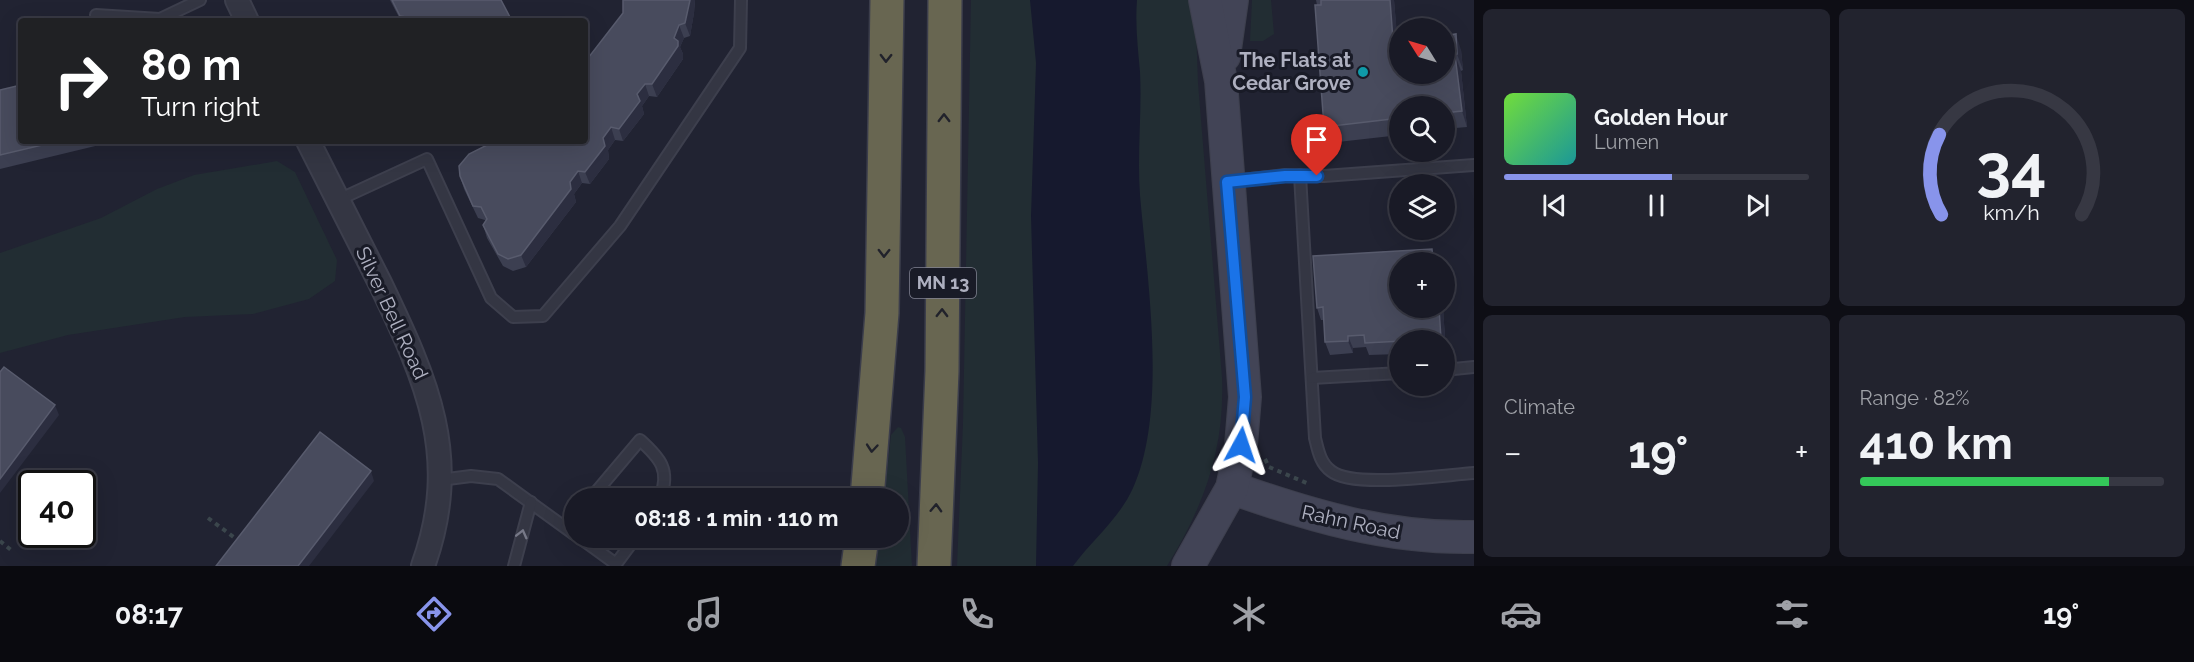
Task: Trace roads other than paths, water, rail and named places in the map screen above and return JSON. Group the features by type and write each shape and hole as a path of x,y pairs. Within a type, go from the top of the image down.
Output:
{"highway":[{"name":"MN 13","path":"868,488 882,313 887,0"},
{"name":"MN 13","path":"934,566 942,371 945,0"},
{"path":"858,566 860,548"}],"street":[{"path":"237,0 246,18"},
{"path":"1188,566 1232,488 1241,445 1245,397 1221,81 1205,0"},
{"path":"1221,81 1232,0"},
{"name":"Silver Bell Road","path":"310,144 408,340 423,375 436,428 440,480 435,518 423,566"},
{"name":"Rahn Road","path":"1232,488 1302,512 1354,526 1426,537 1474,537"}],"lane":[{"path":"165,18 200,0"},
{"path":"338,200 427,159 491,298 513,317 543,316 620,226 741,48 741,0"},
{"path":"96,15 135,18"},
{"path":"1227,182 1300,175 1324,176 1474,165"},
{"path":"1300,175 1315,438 1320,459 1332,473 1367,481 1474,473"},
{"path":"1455,369 1474,367"},
{"path":"1312,378 1389,374"},
{"path":"599,488 640,440 658,457 666,482 664,488"},
{"path":"440,480 471,476 498,479 564,526"},
{"path":"514,566 531,502"},
{"path":"594,548 616,564 628,548"}],"water":[{"path":"1030,0 1137,0 1140,72 1139,180 1152,343 1150,421 1144,456 1133,488 1121,509 1073,566 1036,566 1038,463 1031,216 1036,63"}],"place":[{"name":"The Flats at Cedar Grove","path":"1363,72"}]}
